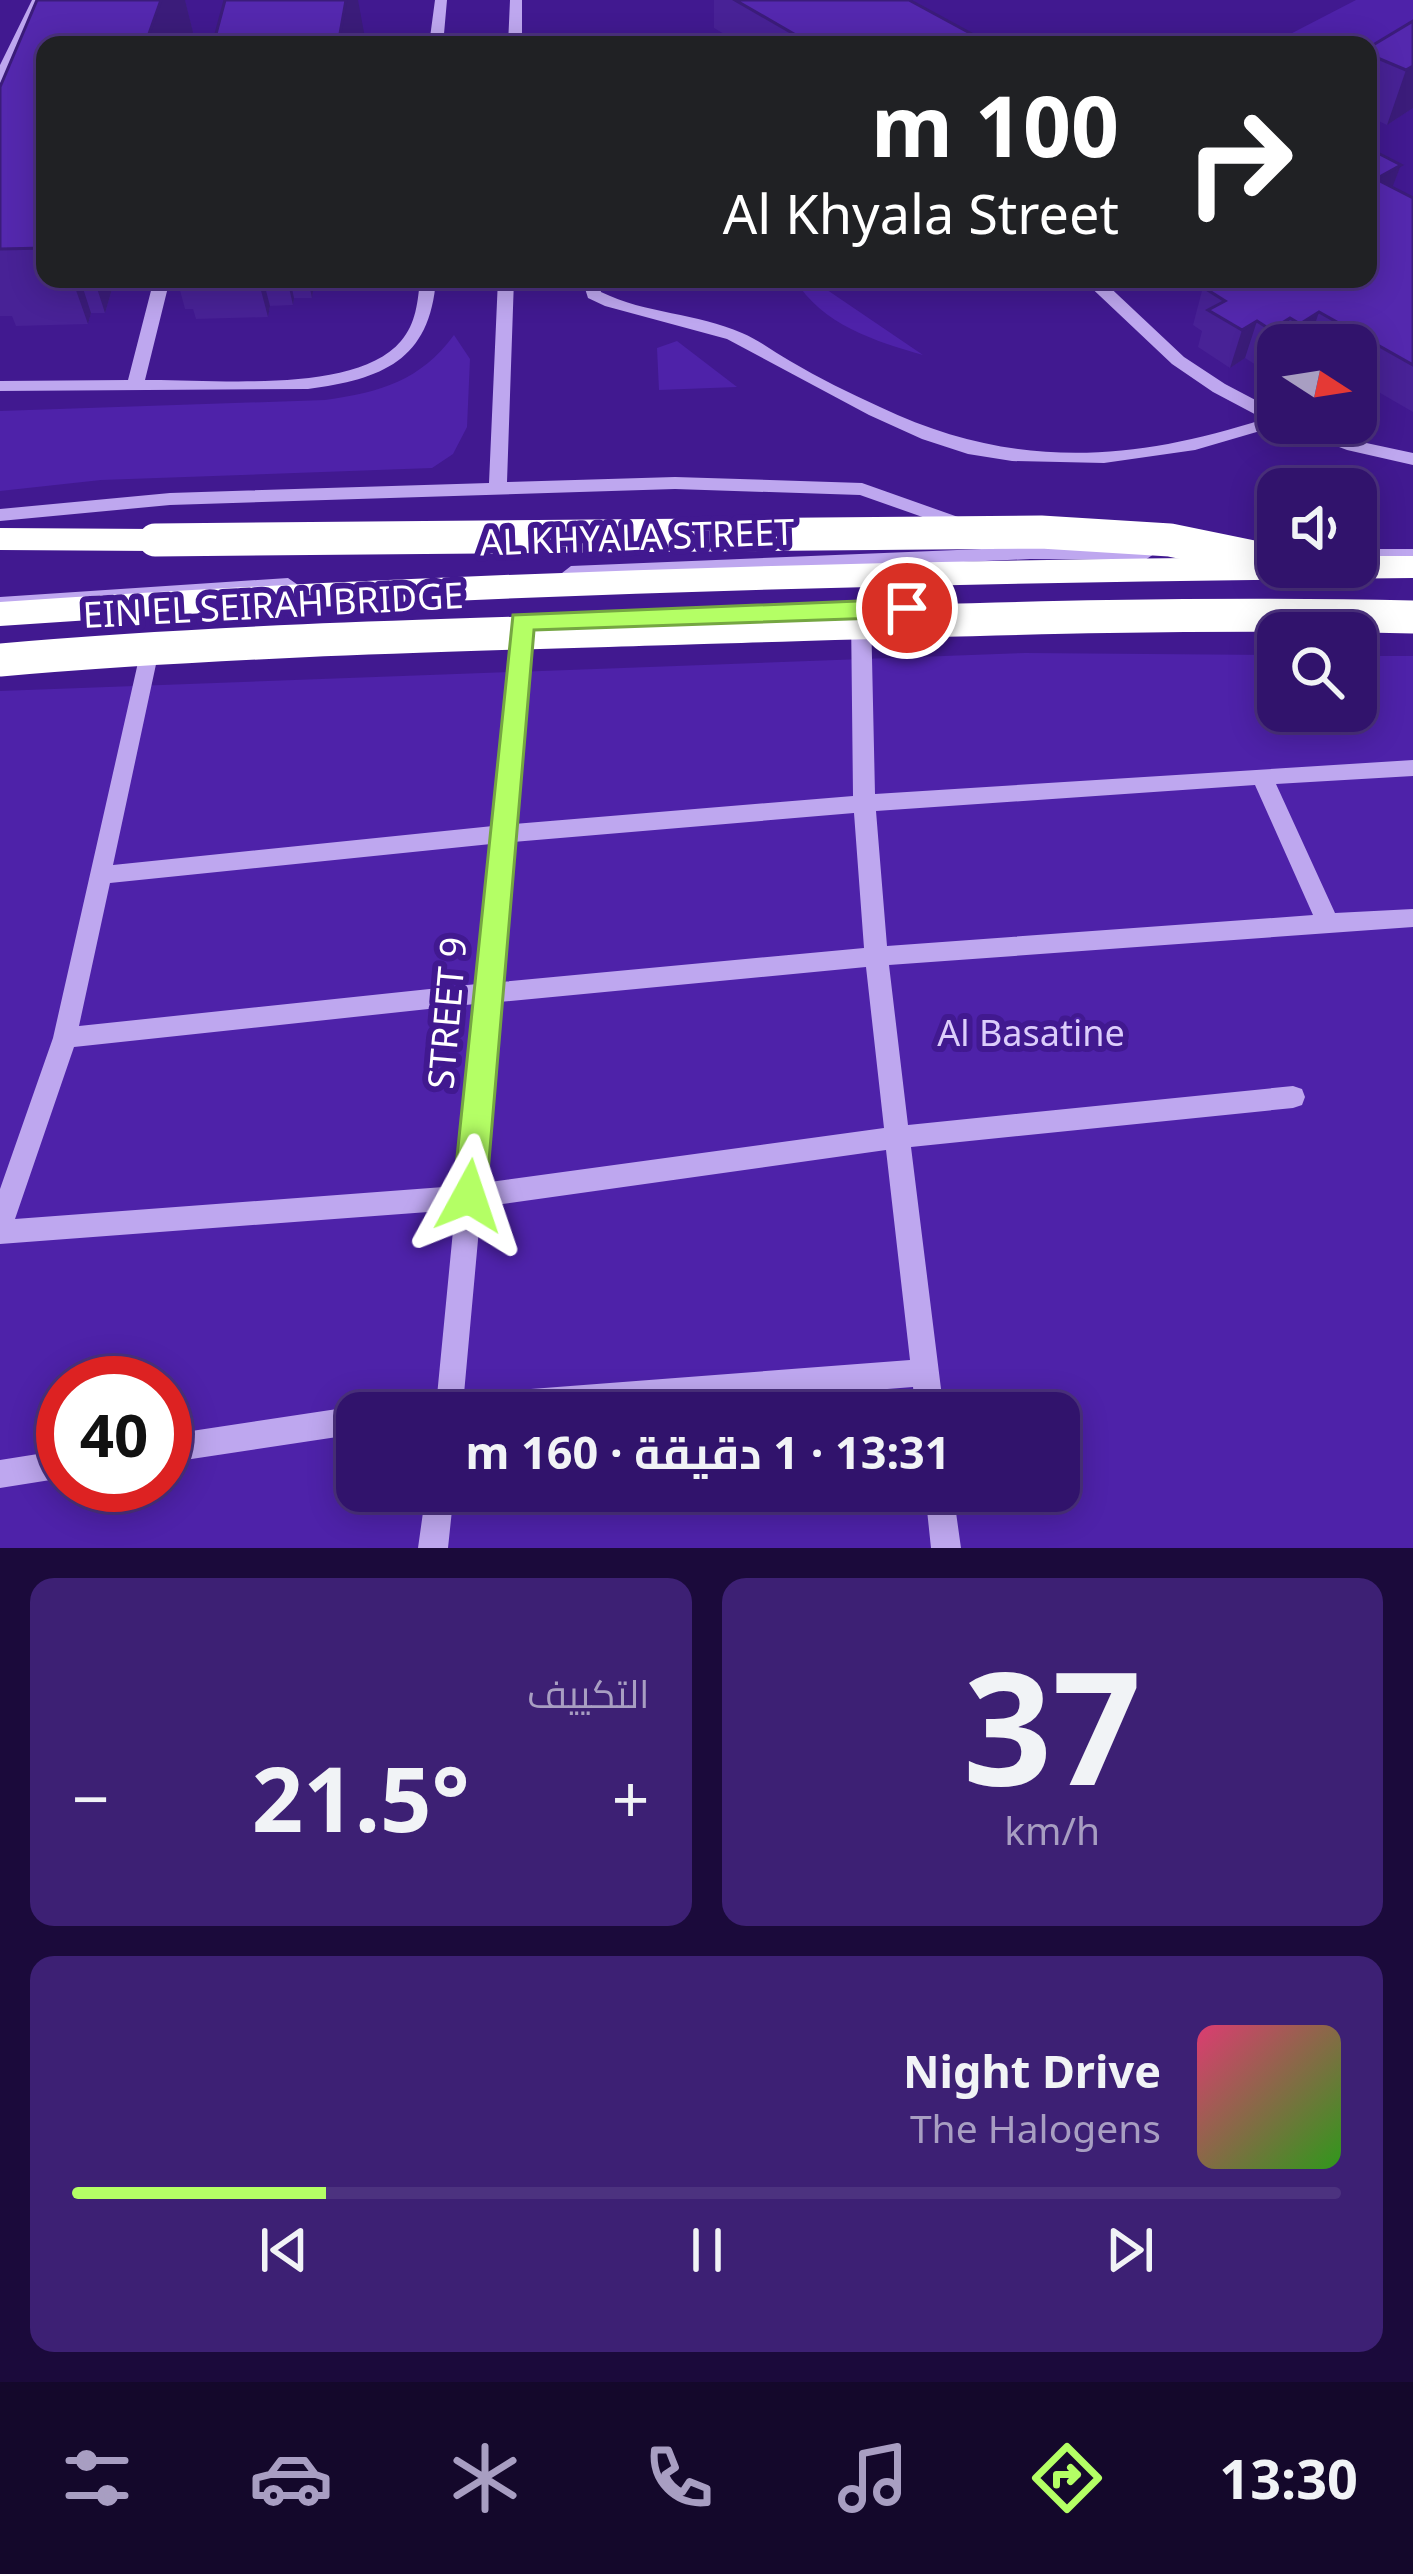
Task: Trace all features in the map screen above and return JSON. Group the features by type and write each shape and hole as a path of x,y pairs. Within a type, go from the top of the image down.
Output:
{"highway":[{"path":"0,539 1041,532 1170,540 1257,554"},
{"name":"EIN EL SEIRAH BRIDGE","path":"1377,567 1413,567"},
{"name":"EIN EL SEIRAH BRIDGE","path":"0,614 253,598 1257,568"},
{"name":"EIN EL SEIRAH BRIDGE","path":"0,660 221,643 843,623 1319,614 1413,617"}],"street":[{"path":"0,79 38,0"},
{"path":"437,36 441,0"},
{"path":"514,36 516,0"},
{"path":"135,386 160,288"},
{"path":"0,386 308,384 366,371 398,355 420,332 428,288"},
{"path":"498,489 506,288"},
{"path":"592,288 594,295 623,311 700,322 932,437 1005,452 1079,458 1153,454 1220,441 1257,428"},
{"path":"1104,288 1166,351 1217,388 1257,409"},
{"path":"1346,444 1413,459"},
{"path":"0,515 170,500 675,483 835,485 888,495 1030,553"},
{"name":"AL KHYALA STREET","path":"0,604 183,590 1030,553 1257,558"},
{"path":"1377,555 1413,555"},
{"path":"0,649 152,634 861,609 1413,604"},
{"path":"861,609 864,800 876,956 928,1392"},
{"name":"STREET 9","path":"451,1392 522,621"},
{"path":"152,634 104,875 65,1038 0,1229 469,1196 899,1137 1293,1097"},
{"path":"104,875 504,830 864,800 1413,768"},
{"path":"1262,776 1328,923"},
{"path":"65,1038 488,991 876,956 1413,918"},
{"path":"668,1392 926,1372"},
{"path":"192,1445 336,1423"},
{"path":"0,1474 36,1468"},
{"path":"433,1548 437,1512"},
{"path":"942,1512 946,1548"}],"green space":[{"path":"1356,0 1413,0 1413,46 1377,67 1377,36 1286,36"},
{"path":"801,288 824,288 923,355 869,337 834,319"},
{"path":"454,335 470,359 467,427 453,454 432,468 101,480 0,491 0,411 345,397 413,374"},
{"path":"677,341 737,387 659,390 657,348"},
{"name":"Al Basatine","path":"1025,653 1257,655 1257,732 1377,732 1377,656 1413,656 1413,1548 0,1548 0,691"}],"building":[{"path":"37,0 161,0 148,36 36,36 36,248 0,249 0,87"},
{"path":"225,0 346,0 340,36 215,36"},
{"path":"735,0 909,0 975,36 797,36"},
{"path":"1413,21 1413,66 1406,70 1377,58 1377,43"},
{"path":"1377,153 1401,165 1377,178"},
{"path":"1377,180 1413,198 1413,365 1377,345 1377,324 1340,324 1319,312 1300,324 1290,318 1280,324 1257,321 1242,330 1208,310 1225,301 1205,288 1377,288"}],"route":[{"path":"469,1196 522,621 907,608"}]}
